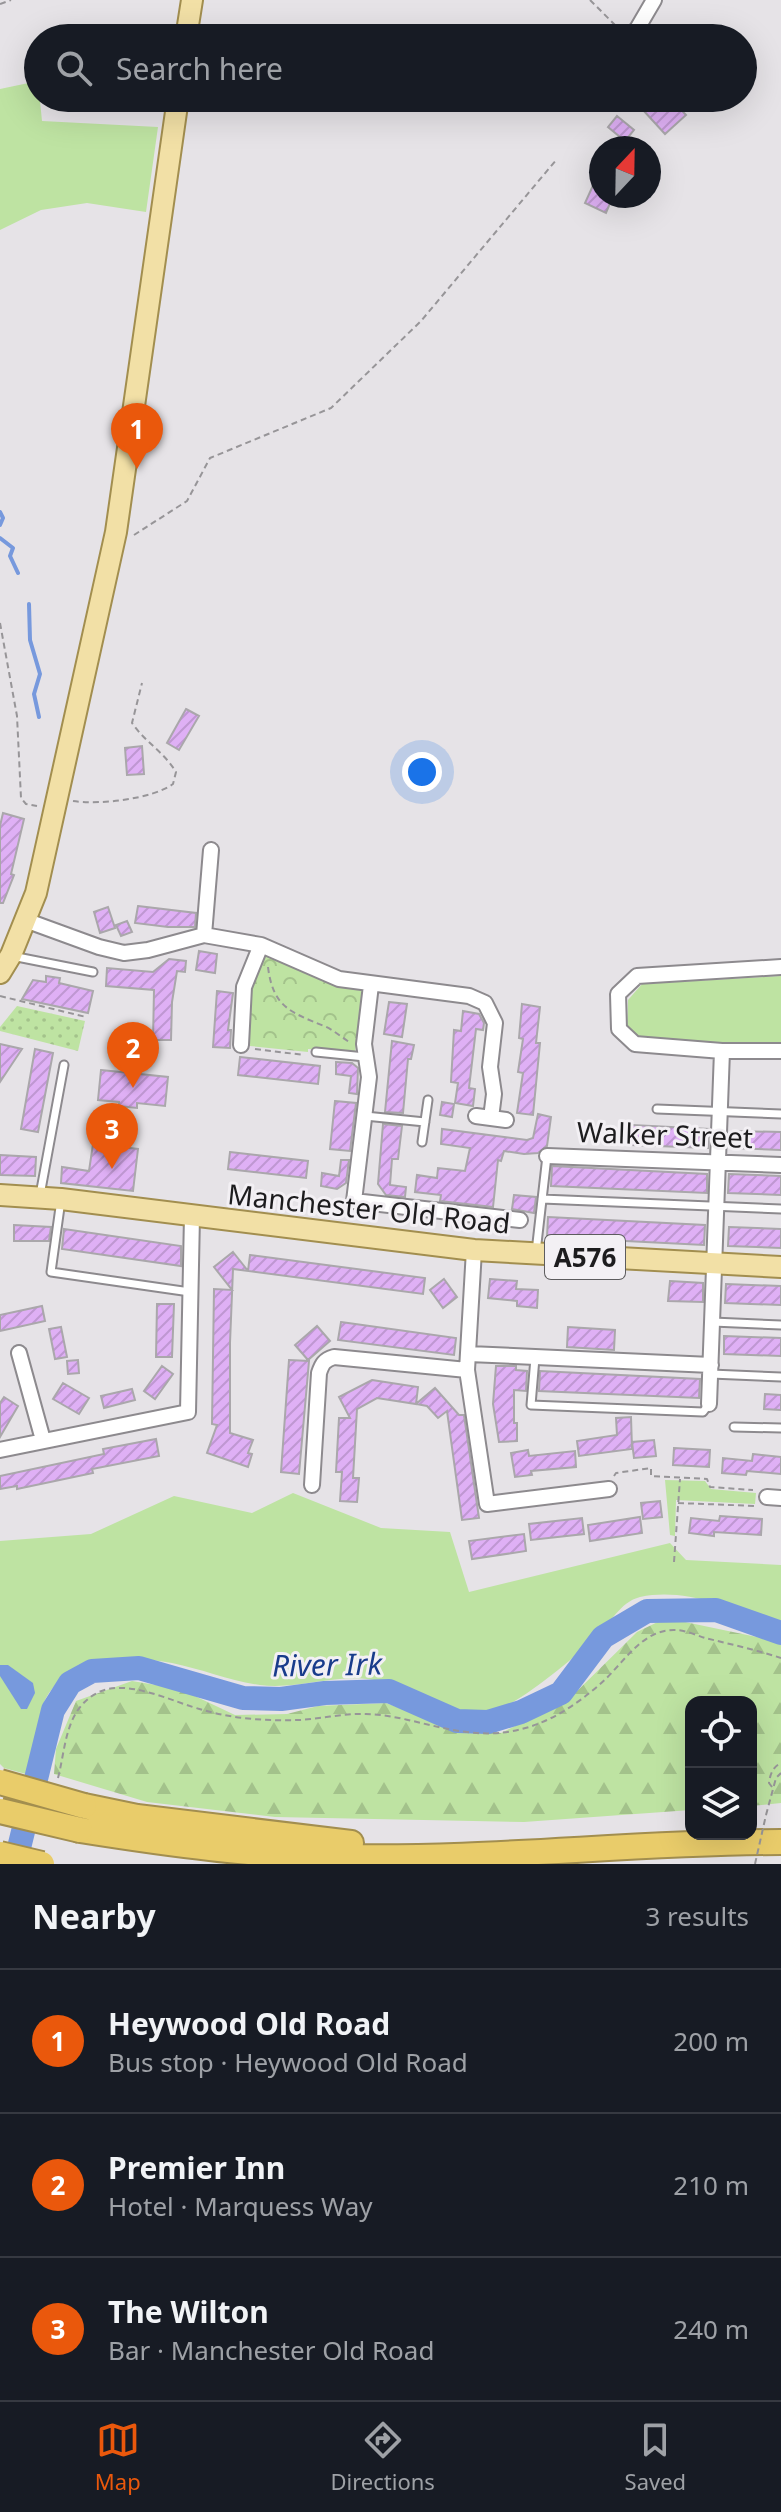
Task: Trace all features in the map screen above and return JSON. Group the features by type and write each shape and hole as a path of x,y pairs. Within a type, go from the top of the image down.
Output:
{"highway":[{"path":"0,1782 82,1818"},
{"path":"0,1811 82,1818 137,1817 454,1856 781,1842"},
{"path":"0,1854 42,1864"}],"main road":[{"path":"188,24 192,0"},
{"path":"5,964 36,893 116,532 176,112"},
{"name":"Manchester Old Road","path":"0,1195 61,1199 474,1250 781,1267"}],"street":[{"path":"640,24 654,0"},
{"path":"204,935 211,850"},
{"path":"25,920 124,953 141,952 204,935 248,941 325,974 371,985 469,996 485,1003 495,1023 490,1067 498,1119 476,1116"},
{"path":"241,1045 244,987 267,948"},
{"path":"781,967 637,976 618,994 619,1029 635,1044 722,1051 781,1051"},
{"path":"371,985 364,1050 369,1077 354,1201 520,1220"},
{"path":"709,1404 722,1051"},
{"name":"Walker Street","path":"547,1156 781,1165"},
{"path":"0,1450 188,1412 192,1216"},
{"path":"474,1250 467,1370 487,1504 609,1489"},
{"path":"19,1353 43,1440"},
{"path":"469,1354 711,1370"},
{"path":"312,1485 319,1373 327,1359 334,1357 467,1370"}],"lane":[{"path":"5,964 93,972"},
{"path":"316,1052 364,1050"},
{"path":"39,1197 64,1065"},
{"path":"422,1142 428,1100"},
{"path":"657,1109 781,1114"},
{"path":"365,1116 425,1122"},
{"path":"535,1255 547,1156"},
{"path":"61,1199 51,1272 190,1292"},
{"path":"542,1199 781,1209"},
{"path":"713,1322 781,1325"},
{"path":"535,1357 531,1405 703,1412 709,1404"},
{"path":"711,1370 781,1377"},
{"path":"734,1427 781,1428"}],"path":[{"path":"0,4 11,0"},
{"path":"590,0 612,24"},
{"path":"116,532 133,536 187,501 210,458 331,408 421,321 557,159"},
{"path":"0,623 17,716 21,798 26,804 107,801 151,795 173,784 176,772 171,764 161,751 141,736 132,723 142,683"},
{"path":"267,948 270,983 281,1005 364,1050"},
{"path":"0,996 86,1017"},
{"path":"241,1045 309,1056 316,1052"},
{"path":"609,1489 616,1473 651,1468 651,1476 707,1479 710,1487 758,1491 774,1497"},
{"path":"674,1562 680,1478"},
{"path":"678,1503 758,1506 774,1497"},
{"path":"60,1772 67,1732 78,1708 99,1691 141,1691 166,1696 200,1710 235,1717 288,1720 385,1715 459,1731 503,1733 529,1729 562,1714 600,1684 648,1635 675,1630 781,1658"},
{"path":"773,1788 769,1783 770,1777 773,1769 781,1763"},
{"path":"755,1864 773,1788 781,1773"}],"green space":[{"path":"24,84 24,112 41,112 42,121 158,127 146,212 87,203 41,210 0,230 0,89"},
{"path":"264,949 337,985 365,990 355,1052 308,1049 308,1052 245,1043 249,985"},
{"path":"781,976 781,1047 644,1044 627,1034 628,1000 642,984"},
{"path":"17,1006 85,1021 78,1051 0,1031"},
{"path":"665,1480 705,1481 711,1489 756,1493 755,1504 676,1500 675,1536 670,1535"},
{"path":"293,1493 381,1528 450,1532 469,1592 670,1543 686,1560 781,1565 781,1622 694,1598 676,1595 640,1597 621,1608 596,1637 542,1683 494,1712 482,1715 454,1712 388,1683 360,1678 274,1686 238,1681 156,1661 102,1662 69,1674 56,1684 46,1698 26,1774 0,1764 0,1541 91,1534 174,1496 252,1513"},
{"path":"666,1618 781,1642 781,1803 757,1805 757,1696 685,1696 685,1810 524,1822 275,1817 147,1802 54,1774 56,1749 76,1701 132,1681 180,1689 235,1715 287,1714 318,1706 386,1703 448,1726 501,1733 568,1700 637,1632"}],"water":[{"path":"0,1665 8,1665 33,1683 35,1693 27,1709 21,1709 0,1676"}],"building":[{"path":"645,112 683,112 686,115 665,134"},
{"path":"617,116 634,130 629,136 619,136 608,127"},
{"path":"186,709 199,716 179,750 167,743"},
{"path":"142,746 144,774 127,775 125,748"},
{"path":"3,813 24,819 11,874 14,875 3,903 0,903 0,826"},
{"path":"138,906 196,913 195,927 135,923"},
{"path":"108,907 115,928 100,933 94,912"},
{"path":"127,921 132,932 121,936 116,925"},
{"path":"199,951 217,954 215,973 196,970"},
{"path":"169,959 186,961 185,972 177,971 171,1040 153,1040 154,990 106,986 107,968 153,972"},
{"path":"46,976 60,978 59,983 93,991 88,1013 22,999 33,980 46,982"},
{"path":"217,991 233,993 228,1030 231,1030 230,1048 213,1047"},
{"path":"389,1002 407,1004 402,1037 384,1034"},
{"path":"522,1004 540,1007 533,1115 517,1113 523,1073 518,1072 523,1039 519,1038"},
{"path":"463,1011 479,1014 484,1023 483,1030 476,1029 469,1088 475,1089 473,1106 455,1103 458,1083 451,1082 454,1030 461,1031"},
{"path":"392,1041 414,1045 411,1059 408,1059 403,1113 385,1112"},
{"path":"0,1044 22,1049 0,1082"},
{"path":"35,1049 53,1053 38,1132 21,1129"},
{"path":"240,1057 320,1066 318,1084 238,1075"},
{"path":"336,1062 352,1063 358,1068 357,1094 349,1093 351,1076 336,1074"},
{"path":"101,1070 168,1077 165,1106 137,1103 137,1108 98,1100"},
{"path":"335,1101 356,1103 350,1151 330,1149"},
{"path":"442,1102 454,1104 452,1117 440,1115"},
{"path":"538,1114 551,1117 547,1146 538,1153 504,1151 501,1161 498,1160 493,1207 440,1201 441,1195 415,1192 417,1175 437,1178 438,1168 465,1171 470,1148 441,1144 442,1129 527,1140 533,1138"},
{"path":"383,1124 402,1126 398,1159 392,1159 390,1185 406,1187 405,1197 386,1195 378,1184"},
{"path":"632,1125 709,1129 708,1148 631,1145"},
{"path":"732,1131 781,1132 781,1150 731,1148"},
{"path":"93,1144 138,1149 133,1191 61,1183 62,1167 89,1171"},
{"path":"230,1152 308,1161 306,1178 228,1169"},
{"path":"0,1155 36,1157 35,1176 0,1175"},
{"path":"341,1160 349,1160 346,1183 337,1189 321,1186 322,1173 339,1176"},
{"path":"552,1166 707,1174 707,1193 551,1186"},
{"path":"729,1174 781,1176 781,1195 728,1193"},
{"path":"514,1195 536,1197 534,1213 512,1209"},
{"path":"548,1217 705,1225 704,1245 547,1237"},
{"path":"14,1225 51,1227 49,1241 14,1241"},
{"path":"729,1227 781,1229 781,1248 728,1246"},
{"path":"64,1229 181,1246 181,1266 62,1249"},
{"path":"233,1252 248,1271 233,1269 230,1433 253,1440 248,1453 252,1454 248,1467 207,1453 217,1425 212,1424 214,1289 232,1290 214,1267"},
{"path":"250,1255 425,1278 423,1294 248,1271"},
{"path":"444,1279 457,1297 443,1308 430,1290"},
{"path":"490,1279 517,1281 516,1289 538,1290 537,1308 517,1306 517,1301 488,1298"},
{"path":"670,1281 703,1283 703,1302 668,1301"},
{"path":"726,1284 781,1286 781,1305 725,1303"},
{"path":"157,1304 174,1304 172,1357 156,1357"},
{"path":"42,1306 45,1321 0,1331 0,1315"},
{"path":"341,1322 456,1338 454,1355 338,1340"},
{"path":"317,1326 330,1341 308,1360 295,1345"},
{"path":"61,1327 67,1357 55,1359 49,1329"},
{"path":"568,1327 615,1330 614,1350 567,1347"},
{"path":"724,1336 781,1338 781,1356 724,1354"},
{"path":"78,1360 79,1373 68,1374 67,1361"},
{"path":"289,1360 309,1361 299,1474 281,1472"},
{"path":"162,1366 173,1374 155,1399 144,1391"},
{"path":"496,1366 516,1366 516,1370 527,1371 526,1391 514,1390 517,1441 499,1442 493,1404"},
{"path":"540,1371 700,1379 699,1398 539,1391"},
{"path":"372,1380 418,1387 416,1404 377,1398 357,1409 353,1478 359,1478 357,1502 340,1501 342,1472 336,1472 339,1418 350,1418 339,1397"},
{"path":"63,1383 89,1398 79,1414 53,1399"},
{"path":"435,1388 459,1415 464,1415 479,1518 462,1520 447,1411 438,1418 427,1406 416,1404"},
{"path":"132,1389 135,1400 104,1408 101,1396"},
{"path":"765,1394 781,1395 781,1410 764,1409"},
{"path":"4,1397 18,1406 0,1437 0,1403"},
{"path":"631,1417 632,1449 579,1456 577,1441 617,1435 616,1418"},
{"path":"156,1439 159,1456 92,1469 93,1473 17,1489 17,1486 0,1489 0,1476 104,1454 103,1449"},
{"path":"654,1440 656,1456 634,1458 632,1442"},
{"path":"674,1448 710,1450 709,1467 673,1465"},
{"path":"528,1450 529,1456 575,1451 576,1467 531,1471 532,1475 515,1477 511,1453"},
{"path":"753,1454 781,1457 781,1474 747,1471 746,1475 722,1473 723,1458 752,1461"},
{"path":"660,1501 662,1517 643,1519 641,1503"},
{"path":"720,1516 762,1519 761,1535 689,1533 691,1518 719,1521"},
{"path":"640,1517 642,1533 590,1541 588,1525"},
{"path":"582,1518 584,1534 531,1540 529,1524"},
{"path":"524,1534 526,1551 472,1559 469,1541"}],"waterway":[{"path":"0,512 3,518 0,525"},
{"path":"0,538 13,548 10,556 18,573"},
{"path":"29,604 30,640 40,674 34,694 39,717"},
{"name":"River Irk","path":"15,1864 53,1710 70,1683 92,1671 139,1668 243,1698 281,1699 325,1693 389,1691 457,1721 488,1722 521,1712 561,1693 603,1637 647,1611 716,1610 781,1633"}],"place":[{"name":"Heywood Old Road","path":"137,469"},
{"name":"Premier Inn","path":"133,1088"},
{"name":"The Wilton","path":"112,1169"}]}
